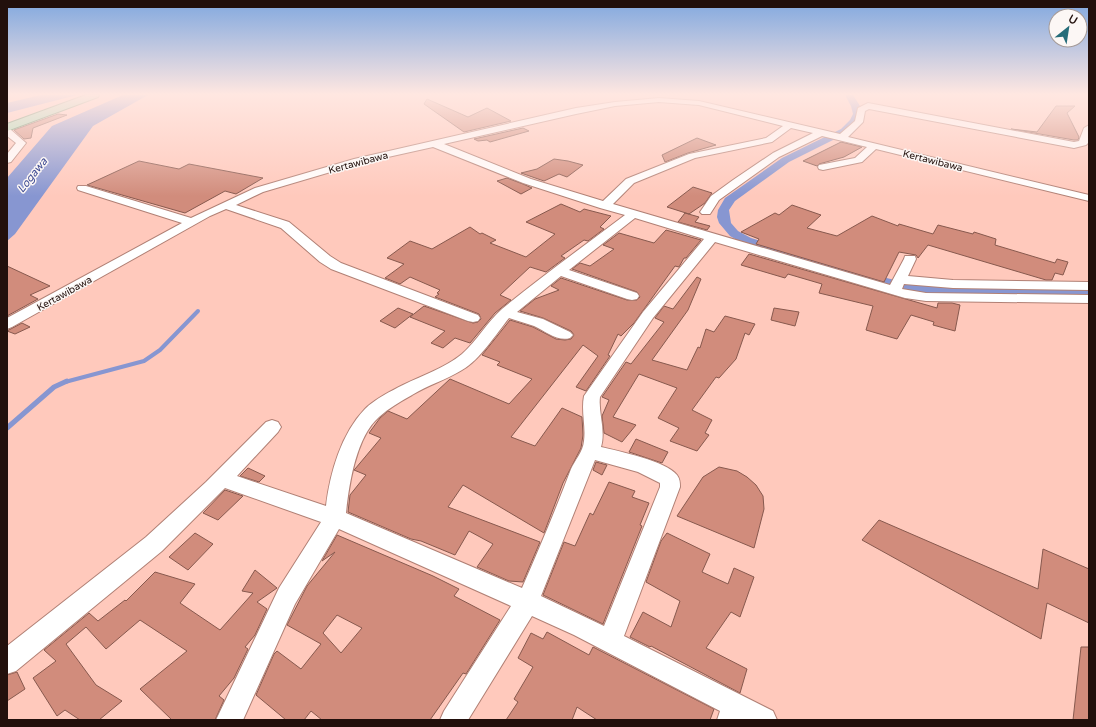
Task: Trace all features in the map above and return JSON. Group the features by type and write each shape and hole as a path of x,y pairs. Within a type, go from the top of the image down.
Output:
{"street":[{"name":"Kertawibawa","path":"7,324 192,222 259,190 358,161 495,129"},
{"path":"604,206 630,182 688,157 769,140 786,129"},
{"name":"Kertawibawa","path":"808,129 1089,198"},
{"path":"840,138 851,129"},
{"path":"992,129 1074,144 1083,144 1089,129"},
{"path":"7,131 21,143 7,160"},
{"path":"706,212 715,198 776,155 824,133"},
{"path":"432,143 527,181 604,206 712,237 896,286 926,297 1089,299"},
{"path":"823,167 858,160 873,146"},
{"path":"82,188 192,222"},
{"path":"225,205 285,225 325,259 336,266 473,318"},
{"path":"229,720 287,596 335,518 338,491 345,462 352,444 364,423 372,413 407,390 457,366 469,356 506,313 561,272 633,214"},
{"path":"453,720 527,602 561,522 582,465 590,452 593,442 593,417 590,407 592,396 648,315 712,237"},
{"path":"896,286 910,259"},
{"path":"561,272 632,296"},
{"path":"896,286 952,284 1089,286"},
{"path":"506,313 538,322 565,335"},
{"path":"7,662 154,544 222,479 272,427"},
{"path":"590,452 637,465 665,475 670,480 670,487 666,498 640,561 610,641"},
{"path":"222,479 335,518 488,584 610,641 733,713 764,720"}],"water":[{"name":"Logawa","path":"49,129 91,129 15,234 7,241 7,178"}],"building":[{"path":"33,129 31,138 24,139 14,130"},
{"path":"460,129 477,129 464,132"},
{"path":"519,129 529,131 490,142 487,140 478,141 474,139"},
{"path":"1011,129 1037,132 1039,129 1075,129 1079,137 1078,140 1074,140"},
{"path":"697,138 716,145 688,153 665,162 662,155"},
{"path":"841,142 862,147 844,157 819,164 817,166 803,161"},
{"path":"554,159 583,165 567,177 559,174 544,181 521,173 537,169"},
{"path":"139,161 179,169 189,164 263,178 236,194 225,191 185,213 87,185"},
{"path":"507,178 532,188 521,194 497,181"},
{"path":"693,187 712,193 705,203 689,214 667,207"},
{"path":"561,204 580,212 584,209 611,216 600,227 604,229 588,241 584,240 561,256 565,258 546,272 530,267 500,295 511,300 495,313 470,343 455,338 443,348 431,343 445,331 410,317 424,306 473,323 478,322 481,319 479,314 435,297 439,294 437,293 440,290 410,277 400,284 385,278 404,264 387,258 410,241 432,249 470,227 480,234 482,233 496,240 490,243 526,257 555,234 526,222"},
{"path":"792,205 821,215 807,228 837,236 872,216 898,226 899,224 933,234 938,225 973,234 974,232 996,239 995,245 1055,263 1057,259 1068,262 1063,275 1055,273 1052,280 1046,280 928,245 918,258 916,255 899,252 884,282 756,244 759,239 741,232 775,213 779,215"},
{"path":"685,213 699,217 695,222 710,226 707,230 678,222"},
{"path":"666,230 701,240 686,258 684,258 679,267 675,266 634,323 621,336 618,334 608,355 610,356 586,391 576,387 598,356 583,345 511,437 535,446 562,408 582,417 583,435 581,448 563,483 544,533 463,485 448,507 540,542 523,582 509,581 477,567 493,544 469,531 455,555 421,541 411,539 348,512 350,495 366,475 354,470 381,438 369,433 380,418 388,411 407,419 450,379 509,404 532,379 497,365 500,362 482,355 510,320 533,327 556,339 571,339 574,335 571,331 543,318 520,311 535,299 559,290 551,286 561,278 627,300 637,300 640,297 637,292 572,269 580,263 590,266 614,249 603,245 619,233 654,243"},
{"path":"749,254 937,308 938,303 952,303 960,305 955,331 933,325 934,322 911,315 897,339 866,330 873,306 819,293 822,284 788,274 785,278 741,265"},
{"path":"7,266 50,286 30,295 38,299 7,316"},
{"path":"697,277 701,279 688,310 652,360 687,370 698,347 700,348 706,329 714,332 725,316 755,324 749,335 745,333 736,359 719,378 716,377 692,410 712,420 705,433 709,435 697,451 670,441 679,428 658,418 677,388 639,374 613,417 636,425 622,442 604,433 602,416 609,400 602,397 626,362 631,364 664,322 655,318 664,306 673,309"},
{"path":"398,308 413,314 395,328 380,321"},
{"path":"774,308 799,312 795,326 771,320"},
{"path":"22,323 30,327 15,334 7,331"},
{"path":"636,439 668,452 662,463 629,452"},
{"path":"596,462 607,465 602,475 593,470"},
{"path":"719,467 737,471 747,477 756,485 763,496 764,509 754,548 677,516 703,477"},
{"path":"248,468 265,476 259,482 240,476"},
{"path":"609,482 635,491 632,497 649,503 640,525 642,526 603,624 543,595 564,542 575,546 590,513 593,515"},
{"path":"225,490 243,496 218,520 203,513"},
{"path":"879,520 1038,589 1043,549 1089,569 1089,623 1047,603 1041,639 862,540"},
{"path":"195,533 213,544 188,570 169,557"},
{"path":"667,533 710,554 702,572 728,584 734,568 754,577 740,617 731,612 706,648 747,669 740,693 651,646 650,647 630,637 643,612 671,627 680,601 646,582 661,541"},
{"path":"337,535 433,576 459,589 454,596 500,620 466,674 463,673 430,720 322,720 311,711 304,720 286,720 256,695 274,654 277,651 301,669 321,644 287,625 307,586 335,552 322,561","holes":["337,615 362,628 341,653 323,633"]},
{"path":"255,570 277,588 257,602 267,609 255,635 245,647 248,649 234,678 219,696 224,700 215,720 172,720 140,689 187,651 140,620 106,649 86,627 66,644 96,685 122,701 99,720 80,720 65,710 57,716 33,678 56,661 44,650 89,613 98,621 125,600 126,601 155,572 195,584 180,603 220,630 253,593 242,591"},
{"path":"547,632 589,655 593,647 714,709 710,720 597,720 577,707 572,720 506,720 518,702 514,699 533,667 518,658 531,633 543,639"},
{"path":"1081,647 1089,647 1089,720 1073,720"},
{"path":"17,672 25,689 7,701 7,675"}],"waterway":[{"path":"846,129 786,160 733,197 727,203 723,217 729,228 734,233 753,244 846,272 917,289 1089,291"},
{"path":"65,382 144,361 160,350 198,311"},
{"path":"7,428 54,387 67,381"}]}
